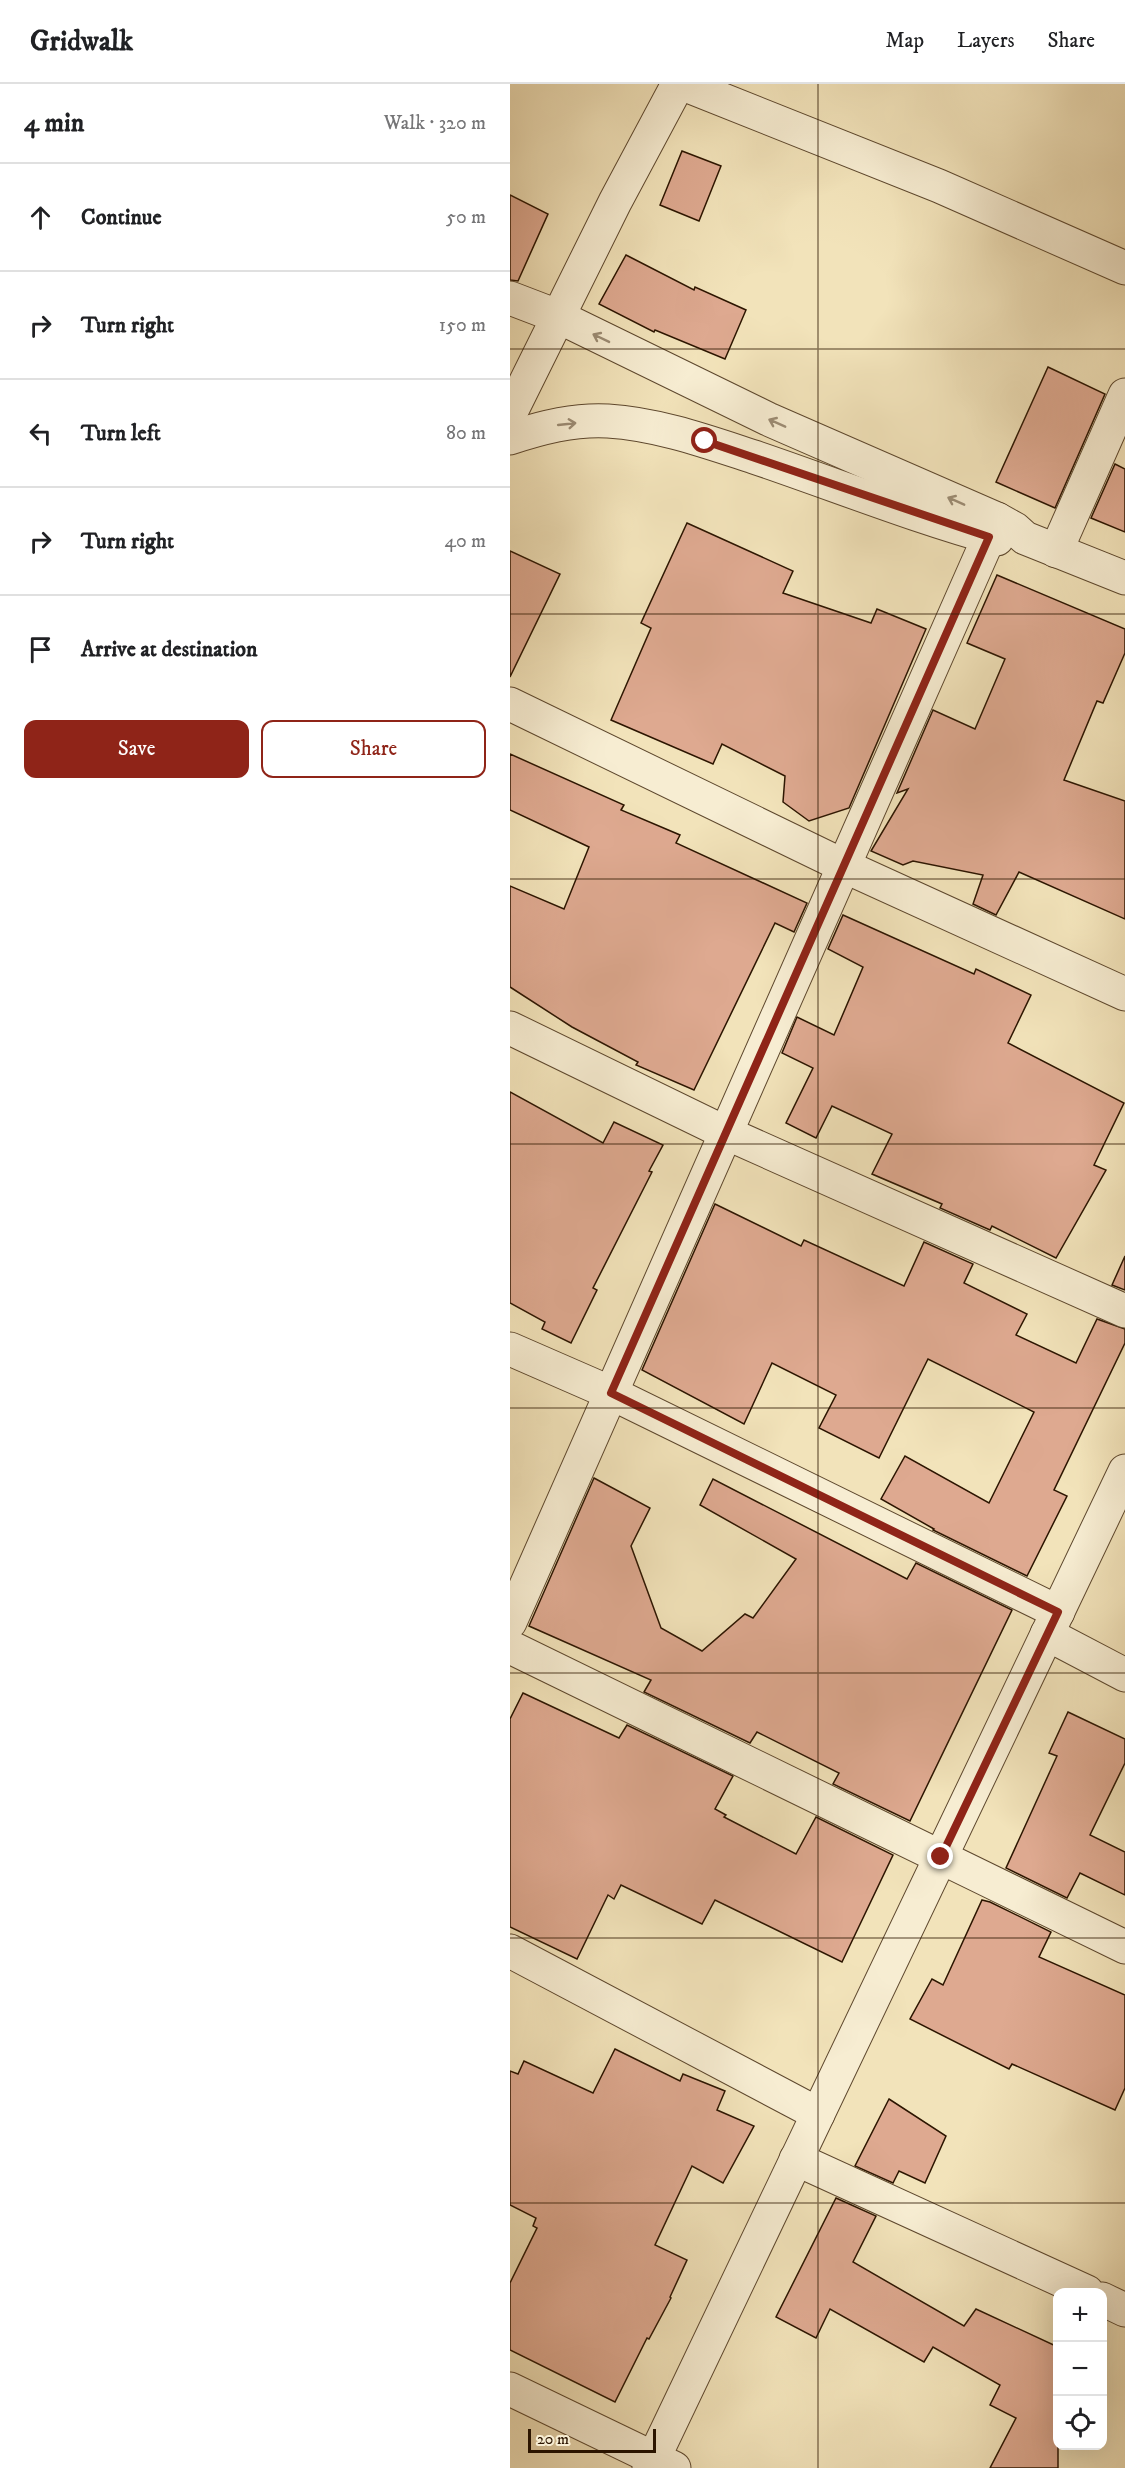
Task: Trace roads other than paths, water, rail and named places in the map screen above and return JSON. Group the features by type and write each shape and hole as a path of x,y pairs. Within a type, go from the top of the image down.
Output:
{"street":[{"path":"510,414 557,316 678,84"},
{"path":"683,84 939,186 1125,268"},
{"path":"510,298 557,316 993,528 1011,541 1025,538 1125,578"},
{"path":"1056,550 1125,395"},
{"path":"510,438 542,427 572,423 609,421 649,428 705,441 993,528"},
{"path":"510,1622 993,528"},
{"path":"510,704 844,866 1125,994"},
{"path":"510,1028 726,1133 1125,1311"},
{"path":"510,1349 611,1393 1053,1623 1125,1675"},
{"path":"510,2390 659,2465 796,2159 1125,1471"},
{"path":"510,1647 1125,1947"},
{"path":"510,1951 818,2114"},
{"path":"796,2159 1078,2288"},
{"path":"1107,2302 1125,2310"}]}
